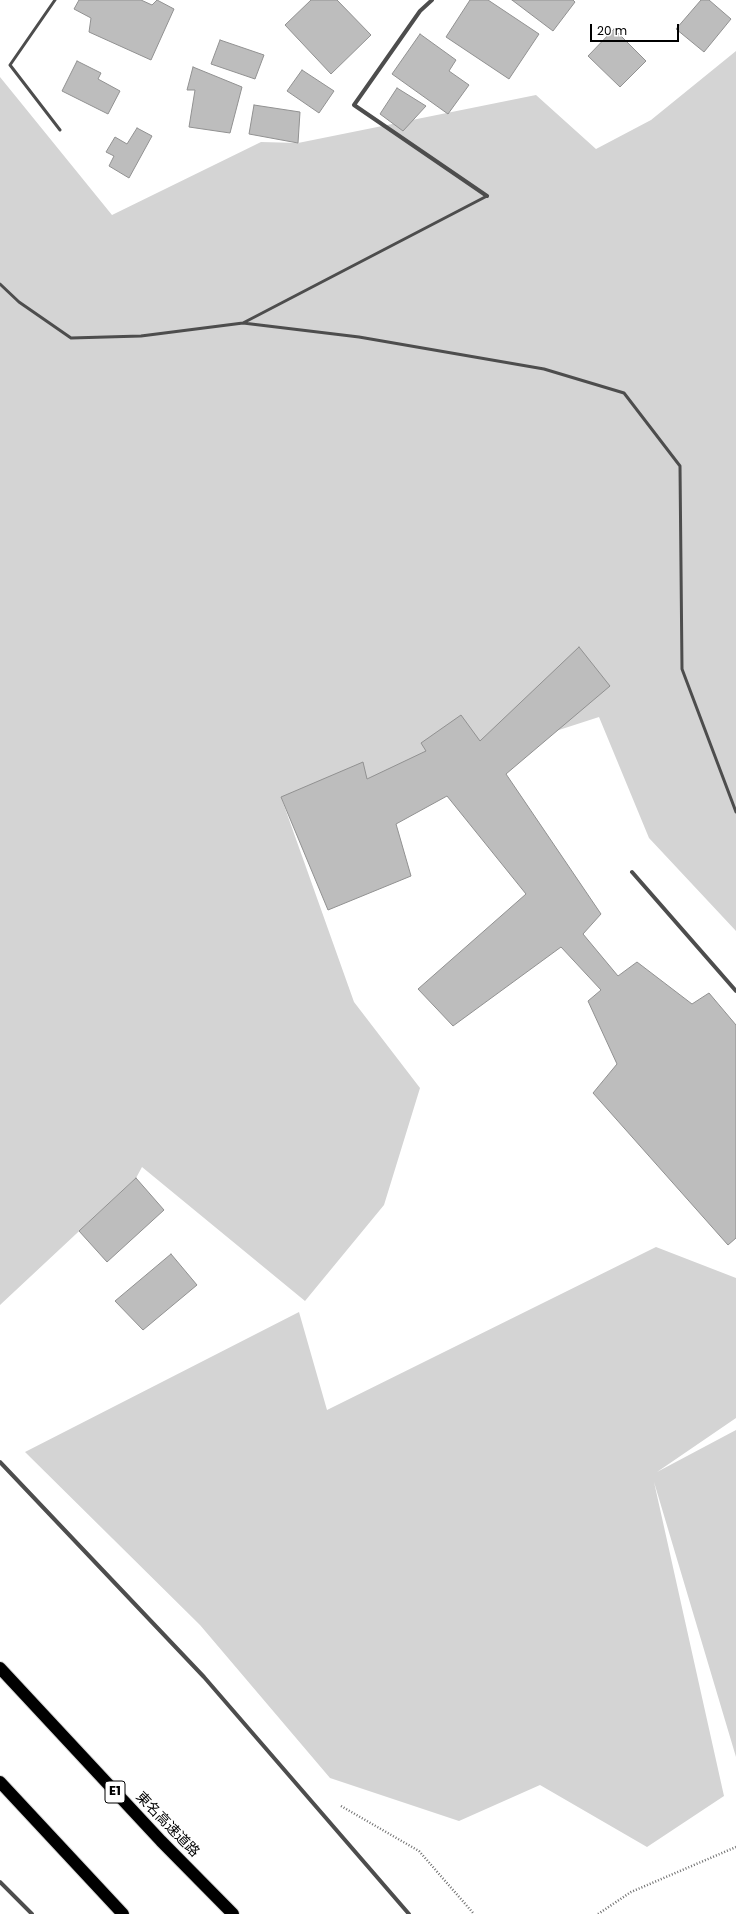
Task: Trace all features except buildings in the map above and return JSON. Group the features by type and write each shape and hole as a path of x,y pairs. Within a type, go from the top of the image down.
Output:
{"highway":[{"name":"東名高速道路","path":"0,1668 155,1835 233,1914"},
{"path":"0,1782 123,1914"}],"street":[{"path":"432,0 420,11 354,105 487,196"},
{"path":"632,872 736,991"},
{"path":"0,1462 204,1677 409,1914"},
{"path":"0,1882 32,1914"}],"lane":[{"path":"55,0 10,65 60,130"},
{"path":"243,323 487,196"},
{"path":"0,284 20,302 71,338 141,336 243,323 359,337 544,369 624,393 680,466 682,669 736,812"}],"path":[{"path":"339,1805 419,1851 474,1914"},
{"path":"598,1914 631,1892 736,1847"}],"shaded area":[{"path":"736,51 736,931 649,838 599,717 491,752 281,797 354,1002 420,1088 384,1205 305,1301 142,1167 136,1178 0,1305 0,77 112,215 261,142 298,143 536,95 596,149 651,120"},
{"path":"656,1247 736,1278 736,1418 657,1472 736,1430 736,1757 654,1482 724,1796 647,1847 540,1785 459,1821 330,1778 200,1625 25,1452 299,1312 327,1410"}]}
